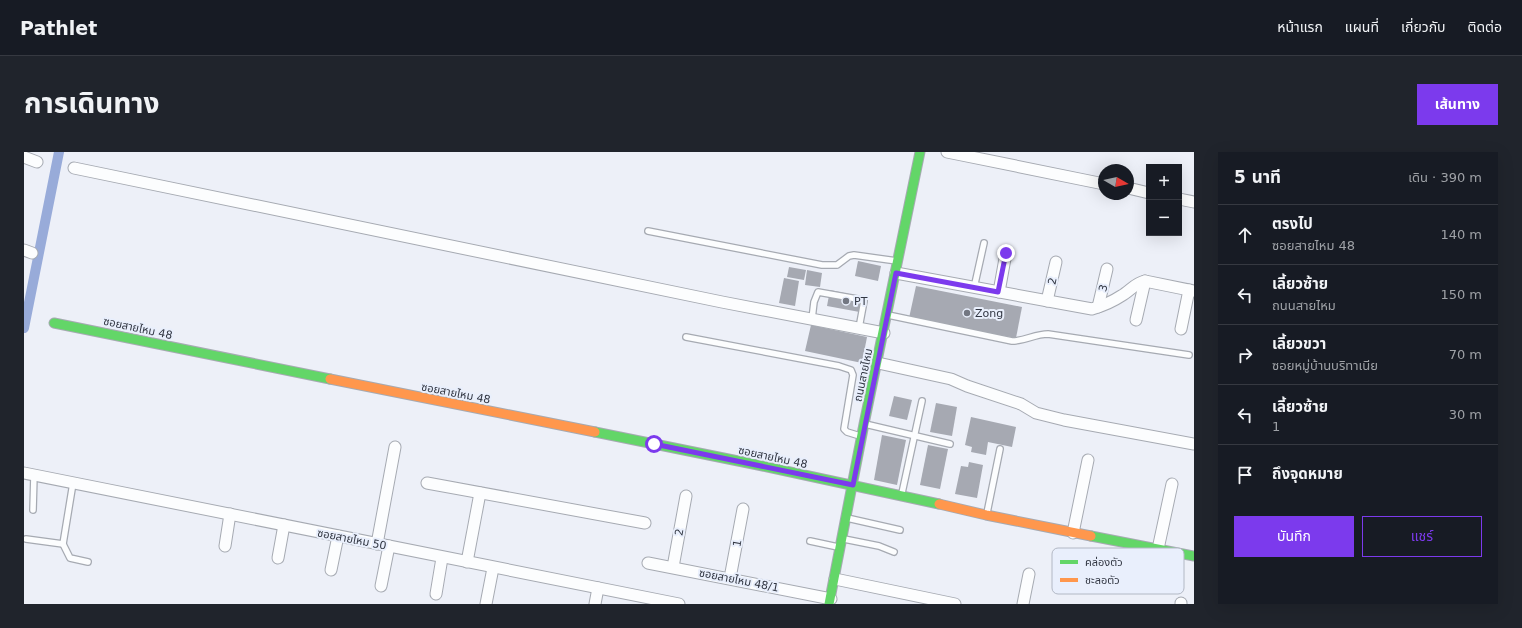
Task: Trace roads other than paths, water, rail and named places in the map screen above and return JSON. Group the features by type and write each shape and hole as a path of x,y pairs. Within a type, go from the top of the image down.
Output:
{"street":[{"name":"ถนนสายไหม","path":"830,601 864,424 884,333 920,152"},
{"path":"947,152 1098,183"},
{"path":"24,157 37,162"},
{"path":"74,168 884,333"},
{"path":"1134,189 1146,192"},
{"path":"1182,200 1194,202"},
{"path":"998,292 1006,253"},
{"name":"2","path":"1047,301 1056,262"},
{"name":"3","path":"1098,307 1107,269"},
{"path":"896,273 1092,309 1122,296 1138,282 1145,281 1191,290 1181,329"},
{"path":"1136,320 1145,281"},
{"name":"ซอยสายไหม 48","path":"54,323 853,485 986,515 1153,548"},
{"path":"878,362 951,379 967,386 1021,404 1036,413 1064,420 1194,444"},
{"path":"377,544 395,447"},
{"path":"1073,533 1088,460"},
{"name":"ซอยสายไหม 50","path":"29,474 442,558 598,588 647,601 679,604"},
{"path":"427,483 645,523"},
{"path":"1158,548 1172,484"},
{"path":"467,562 480,493"},
{"name":"2","path":"673,567 686,496"},
{"name":"1","path":"730,578 743,509"},
{"path":"225,546 230,514"},
{"path":"278,558 284,525"},
{"path":"331,570 338,536"},
{"path":"381,586 389,546"},
{"name":"ซอยสายไหม 48","path":"1184,554 1194,556"},
{"path":"436,594 442,558"},
{"name":"ซอยสายไหม 48/1","path":"648,563 730,578 830,601"},
{"path":"486,604 493,568"},
{"path":"1023,604 1029,574"},
{"path":"835,579 955,604"},
{"path":"595,604 598,588"}],"lane":[{"path":"648,231 822,265 837,265 849,256 854,255 898,262"},
{"path":"974,288 984,243"},
{"path":"812,319 814,302 818,292 852,297 864,301 859,328"},
{"path":"887,315 1012,341 1021,341 1039,334 1048,334 1189,355"},
{"path":"686,337 839,366 851,370 853,375 844,429 847,432 862,437"},
{"path":"901,496 922,401"},
{"path":"864,424 950,444"},
{"path":"986,515 1000,449"},
{"path":"29,474 33,510"},
{"path":"73,483 63,544 70,558 88,562"},
{"path":"846,517 900,530"},
{"path":"842,538 879,546 894,552"},
{"path":"26,539 63,544"},
{"path":"810,541 840,548"}],"waterway":[{"path":"24,328 59,152"}],"place":[{"name":"PT","path":"846,301"},
{"name":"Zong","path":"967,313"}]}
